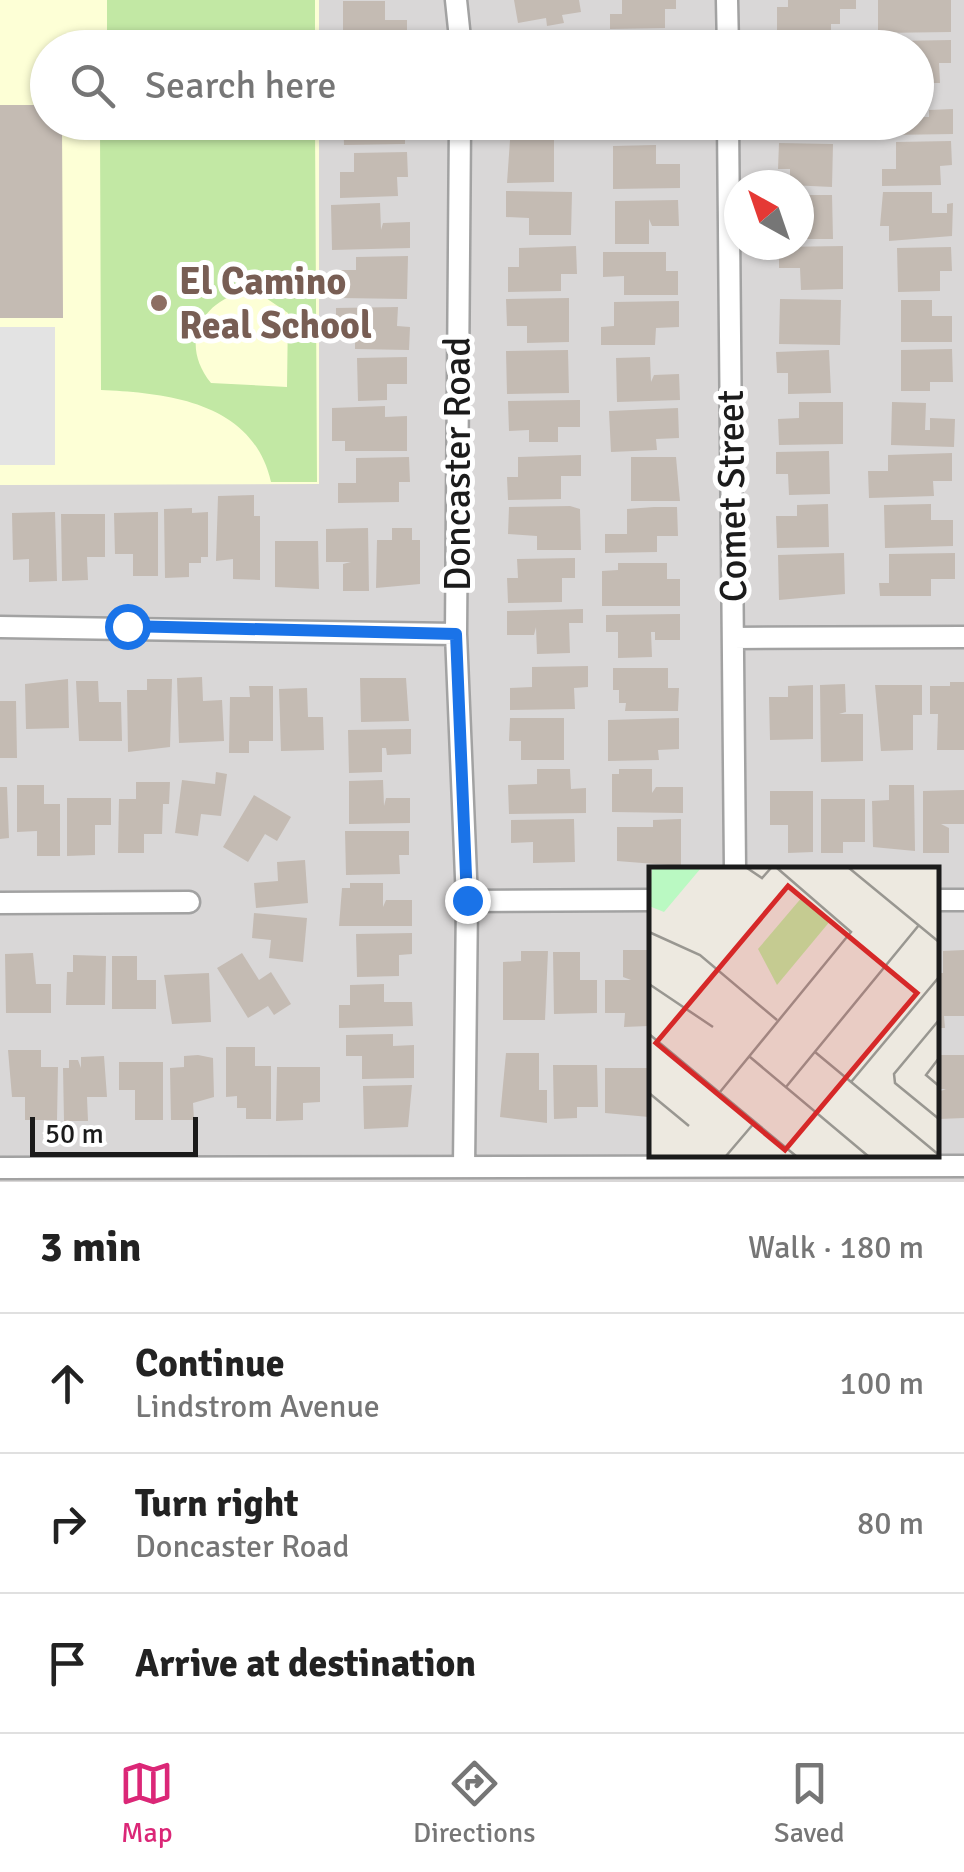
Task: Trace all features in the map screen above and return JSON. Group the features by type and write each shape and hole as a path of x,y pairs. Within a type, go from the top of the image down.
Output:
{"street":[{"path":"456,0 461,30"},
{"path":"727,0 728,30"},
{"name":"Doncaster Road","path":"460,140 456,634 467,900 464,1166"},
{"name":"Comet Street","path":"728,140 735,867"},
{"path":"0,626 456,634"},
{"path":"733,638 964,636"},
{"path":"467,900 649,900"},
{"path":"0,903 189,902"},
{"path":"0,1168 464,1166 730,1175 964,1166"}],"shaded area":[{"name":"El Camino Real School","path":"0,0 319,0 319,30 30,30 30,140 319,140 319,484 0,485"},
{"path":"319,0 964,0 964,1182 0,1182 0,485 319,483 319,140 934,140 934,30 319,30"},
{"path":"0,327 55,327 55,465 0,465"}],"green space":[{"path":"107,0 315,0 315,30 107,30"},
{"path":"100,140 315,140 317,482 271,482 261,455 246,434 204,407 153,394 101,390","holes":["238,293 263,296 288,313 287,387 211,383 197,356 196,343 203,319 212,308"]}],"building":[{"path":"514,0 579,0 581,12 562,15 564,23 547,26 546,18 518,23"},
{"path":"622,0 676,0 676,9 665,9 665,28 610,29 610,14 622,14"},
{"path":"788,0 856,0 856,9 840,9 840,24 831,24 831,30 777,30 777,7 788,7"},
{"path":"878,0 951,0 951,32 878,30"},
{"path":"343,1 385,1 385,20 407,20 407,30 343,30"},
{"path":"934,40 951,40 951,63 939,63 940,83 934,83"},
{"path":"0,105 30,105 30,140 62,140 63,318 0,318"},
{"path":"953,109 953,134 934,134 934,110"},
{"path":"344,140 405,140 405,144 344,145"},
{"path":"510,140 554,140 554,182 507,183"},
{"path":"951,141 952,165 940,166 941,185 882,186 882,169 896,169 896,142"},
{"path":"779,143 833,144 832,187 814,186 814,170 778,169"},
{"path":"656,145 656,164 680,164 680,188 613,189 613,146"},
{"path":"407,152 408,177 397,177 398,196 340,198 340,172 354,172 354,153"},
{"path":"506,191 572,192 571,235 529,235 529,218 506,217"},
{"path":"883,192 932,192 932,213 947,213 947,204 953,203 952,236 889,241 889,226 880,226"},
{"path":"814,195 832,195 833,239 814,239"},
{"path":"678,200 679,226 652,226 649,219 649,244 615,244 615,201"},
{"path":"380,203 381,230 383,223 410,222 410,248 332,250 331,205"},
{"path":"576,246 577,274 561,274 561,291 508,292 508,267 519,267 519,248"},
{"path":"814,246 843,246 843,289 801,290 800,268 779,268 779,260 814,260"},
{"path":"951,247 952,271 940,271 940,291 898,292 897,248"},
{"path":"603,252 666,252 666,271 678,271 678,295 624,295 624,276 603,277"},
{"path":"408,256 407,299 341,298 341,270 356,270 356,257"},
{"path":"569,298 569,342 527,343 527,326 507,326 506,299"},
{"path":"780,299 841,300 840,345 779,344"},
{"path":"901,300 932,300 932,316 952,316 952,342 901,342"},
{"path":"679,301 679,327 656,328 655,345 601,345 601,327 614,326 614,302"},
{"path":"398,307 397,326 410,327 409,350 355,349 355,326 336,326 336,308"},
{"path":"952,349 953,382 930,382 930,391 901,391 901,350"},
{"path":"568,350 569,393 507,394 506,351"},
{"path":"829,350 831,393 788,394 788,373 777,373 776,352"},
{"path":"407,357 407,384 387,384 387,400 358,401 357,358"},
{"path":"650,357 651,382 654,375 679,374 680,400 617,402 616,358"},
{"path":"580,400 580,427 558,427 558,442 529,442 529,430 509,431 508,401"},
{"path":"799,402 843,402 843,444 779,445 778,419 799,418"},
{"path":"892,402 926,403 925,430 930,430 930,418 955,419 954,447 891,445"},
{"path":"385,406 385,417 407,416 407,451 345,451 345,441 332,441 332,408"},
{"path":"678,408 679,438 656,439 657,450 611,452 609,411"},
{"path":"829,451 830,494 789,495 788,474 776,474 776,452"},
{"path":"952,453 952,481 933,481 934,496 869,498 868,471 888,471 888,455"},
{"path":"581,455 581,476 561,476 561,499 508,500 507,477 518,477 518,457"},
{"path":"409,457 410,482 399,482 399,502 338,503 338,483 356,483 356,458"},
{"path":"631,457 676,457 680,501 631,501"},
{"path":"254,495 254,516 260,516 260,580 233,579 233,559 216,561 218,496"},
{"path":"828,504 829,547 777,548 776,516 797,516 797,505"},
{"path":"931,504 931,520 953,520 953,546 885,548 884,505"},
{"path":"509,507 580,509 581,550 537,550 537,536 508,534"},
{"path":"677,507 678,536 657,536 657,552 605,553 605,534 627,534 627,509"},
{"path":"192,508 192,513 208,512 208,557 201,557 201,563 189,563 189,577 165,578 164,509"},
{"path":"55,512 57,581 29,582 29,559 13,560 12,513"},
{"path":"158,512 158,576 133,576 133,554 115,554 114,513"},
{"path":"61,514 105,514 105,557 87,557 88,580 62,581"},
{"path":"368,528 369,591 343,591 343,564 351,562 326,562 326,529"},
{"path":"392,528 412,528 412,540 420,540 420,584 376,588 377,540 392,540"},
{"path":"275,541 318,541 319,589 275,587"},
{"path":"844,553 845,594 779,600 778,555"},
{"path":"955,553 955,579 931,579 931,596 880,596 879,583 889,583 889,554"},
{"path":"575,558 575,578 562,578 562,602 508,603 507,578 518,578 517,559"},
{"path":"618,563 667,563 667,579 680,579 680,606 602,606 602,571 618,570"},
{"path":"583,609 583,623 569,623 570,653 537,654 536,627 534,635 507,635 507,611"},
{"path":"680,614 680,640 655,640 655,632 651,632 652,657 618,658 618,632 606,632 606,615"},
{"path":"588,666 588,687 574,688 575,709 510,710 510,688 532,687 532,667"},
{"path":"613,668 668,668 668,688 679,688 678,711 625,711 626,703 619,703 619,690 613,690"},
{"path":"202,677 203,701 222,700 224,741 179,743 177,678"},
{"path":"360,678 406,678 409,721 361,722"},
{"path":"68,679 69,728 26,729 25,684"},
{"path":"147,679 172,679 170,747 128,752 127,690 147,690"},
{"path":"76,681 98,681 99,702 121,702 122,741 79,741"},
{"path":"950,682 964,682 964,750 937,750 938,714 930,714 930,686 950,686"},
{"path":"845,684 846,712 839,714 863,714 863,761 821,762 820,685"},
{"path":"813,685 813,739 770,740 769,697 788,697 788,686"},
{"path":"875,685 922,685 922,715 913,715 913,750 881,751"},
{"path":"249,686 273,686 273,741 249,741 249,753 229,753 230,697 250,697"},
{"path":"307,688 308,717 323,717 324,750 281,751 279,689"},
{"path":"0,701 16,701 17,758 0,758"},
{"path":"510,718 564,718 564,760 521,760 521,741 509,741"},
{"path":"679,718 679,749 658,750 659,760 608,761 608,720"},
{"path":"411,729 411,754 387,755 386,748 382,748 382,772 349,773 348,730"},
{"path":"537,769 570,769 571,789 586,788 586,813 509,814 508,785 537,784"},
{"path":"619,769 652,769 652,793 656,787 683,787 683,813 612,812 612,774 619,774"},
{"path":"216,772 227,774 221,816 201,814 198,836 175,833 182,780 215,784"},
{"path":"383,780 384,806 386,798 410,798 410,823 349,824 349,781"},
{"path":"136,782 170,782 169,804 163,804 162,834 144,834 144,853 118,853 119,799 136,799"},
{"path":"17,785 44,785 44,804 60,804 60,856 37,856 37,831 17,832"},
{"path":"889,785 914,785 915,851 873,847 872,801 889,800"},
{"path":"0,787 7,787 9,838 0,839"},
{"path":"964,790 964,824 941,824 949,828 949,853 923,853 923,791"},
{"path":"770,791 813,791 813,852 788,853 788,825 770,825"},
{"path":"254,795 291,817 277,841 265,834 248,862 223,847"},
{"path":"67,798 111,798 111,825 95,825 95,855 67,856"},
{"path":"821,799 865,799 865,842 843,842 843,853 821,853"},
{"path":"574,819 575,862 533,863 533,842 511,843 511,820"},
{"path":"681,819 681,866 617,861 617,827 653,827 653,820"},
{"path":"345,831 409,831 409,855 399,855 400,874 346,875"},
{"path":"305,860 308,903 256,908 254,883 278,881 277,862"},
{"path":"350,883 383,883 383,907 386,900 412,900 412,926 339,926 342,888 350,888"},
{"path":"254,913 307,918 303,962 269,958 271,940 252,938"},
{"path":"412,933 412,954 399,955 399,976 357,977 356,934"},
{"path":"623,950 648,950 648,1026 624,1027 625,1013 605,1013 605,980 631,980 623,977"},
{"path":"964,950 964,1016 944,1016 945,1028 939,1028 939,973 943,973 943,951"},
{"path":"521,951 548,951 545,1020 503,1020 503,962 521,961"},
{"path":"553,952 580,952 580,980 597,980 597,1013 554,1014"},
{"path":"33,953 36,984 51,984 51,1013 6,1013 5,954"},
{"path":"242,953 259,980 271,972 291,1004 274,1015 268,1006 248,1018 217,968"},
{"path":"73,955 106,956 105,1005 66,1005 67,972 73,972"},
{"path":"112,956 137,956 137,980 156,980 156,1009 112,1009"},
{"path":"209,973 211,1022 172,1024 164,975"},
{"path":"384,984 384,1002 412,1002 413,1026 339,1028 339,1005 350,1005 350,985"},
{"path":"393,1034 393,1046 414,1045 414,1078 362,1079 362,1056 346,1056 346,1035"},
{"path":"226,1047 255,1047 255,1066 271,1066 271,1119 246,1119 246,1108 237,1108 237,1096 226,1097"},
{"path":"8,1050 41,1050 41,1067 58,1067 57,1120 25,1120 25,1097 12,1097"},
{"path":"506,1053 539,1053 539,1090 547,1090 547,1123 500,1117"},
{"path":"939,1055 964,1055 964,1118 939,1119 939,1092 946,1089 939,1089"},
{"path":"104,1056 107,1097 87,1097 88,1121 64,1121 63,1068 69,1068 69,1060 78,1060 81,1068 81,1057"},
{"path":"184,1056 213,1058 214,1097 193,1103 194,1120 171,1120 170,1068 184,1067"},
{"path":"119,1062 163,1062 163,1120 135,1120 135,1090 119,1090"},
{"path":"553,1065 597,1065 598,1107 577,1107 577,1118 554,1119"},
{"path":"277,1067 320,1067 320,1102 303,1103 303,1120 276,1121"},
{"path":"605,1068 648,1068 649,1117 605,1113"},
{"path":"412,1085 408,1127 364,1129 363,1086"}],"place":[{"name":"El Camino Real School","path":"159,303"}],"route":[{"path":"127,626 456,634 467,900"}]}
